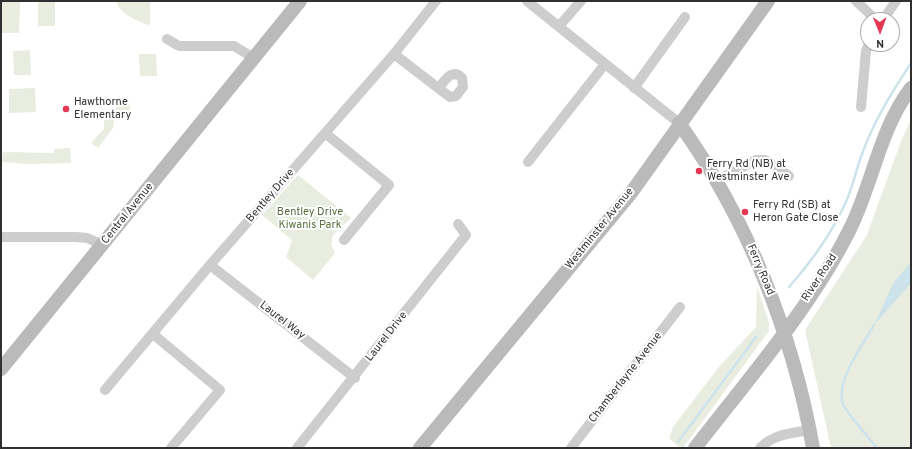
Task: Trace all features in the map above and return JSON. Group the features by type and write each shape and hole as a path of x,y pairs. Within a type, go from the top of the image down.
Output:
{"street":[{"name":"Central Avenue","path":"1,369 300,1"},
{"name":"Bentley Drive","path":"105,390 210,265 394,54 436,1"},
{"path":"527,1 679,123"},
{"path":"559,26 582,1"},
{"name":"Westminster Avenue","path":"420,448 631,193 679,123 768,1"},
{"path":"856,1 868,12"},
{"path":"888,12 896,1"},
{"path":"634,88 685,17"},
{"path":"167,39 179,46 234,46 254,58"},
{"path":"861,107 867,52"},
{"path":"394,54 439,88"},
{"path":"528,162 605,64"},
{"name":"River Road","path":"695,448 783,335 832,263 851,228 891,119 911,88"},
{"name":"Ferry Road","path":"679,123 716,180 745,235 762,274 778,314 797,378 813,448"},
{"path":"325,133 389,185 344,240"},
{"path":"716,180 756,160 765,160 789,176"},
{"name":"Laurel Drive","path":"297,448 355,378 466,235 458,224"},
{"path":"1,237 76,236 87,238 103,245"},
{"name":"Laurel Way","path":"210,265 355,378"},
{"name":"Chamberlayne Avenue","path":"574,447 680,307"},
{"path":"152,334 220,390 171,448"},
{"path":"759,366 771,359 780,359 788,363 797,378"},
{"path":"760,448 767,441 776,436 810,430"}],"green space":[{"path":"1,1 20,1 19,33 1,33"},
{"path":"38,1 55,1 55,26 38,26"},
{"path":"117,1 150,1 150,24 147,25 124,13 118,6"},
{"path":"30,50 31,75 14,75 13,51"},
{"path":"139,54 156,54 157,76 140,76"},
{"path":"35,88 36,112 9,113 9,89"},
{"path":"123,102 129,102 130,109 122,116 116,116 113,111"},
{"path":"911,119 911,448 831,448 805,330 867,235 901,141"},
{"path":"104,120 114,120 113,128 98,148 91,143 104,129"},
{"path":"70,148 71,163 27,164 2,162 3,152 54,153 54,149"},
{"name":"Bentley Drive Kiwanis Park","path":"298,175 351,218 333,235 331,245 335,253 313,280 286,257 292,240 262,215"},
{"path":"757,287 769,322 769,331 683,448 680,448 669,438 673,427 718,368 756,327"}],"water":[{"path":"911,262 911,283 874,325 894,282"}],"waterway":[{"path":"789,287 820,248 839,217 847,200 871,132 911,63"},
{"path":"874,325 851,363 846,374 842,395 845,408 877,448"},
{"path":"678,442 756,337"}],"place":[{"name":"Hawthorne Elementary","path":"66,109"},
{"name":"Ferry Rd (NB) at Westminster Ave","path":"699,171"},
{"name":"Ferry Rd (SB) at Heron Gate Close","path":"745,212"}]}
